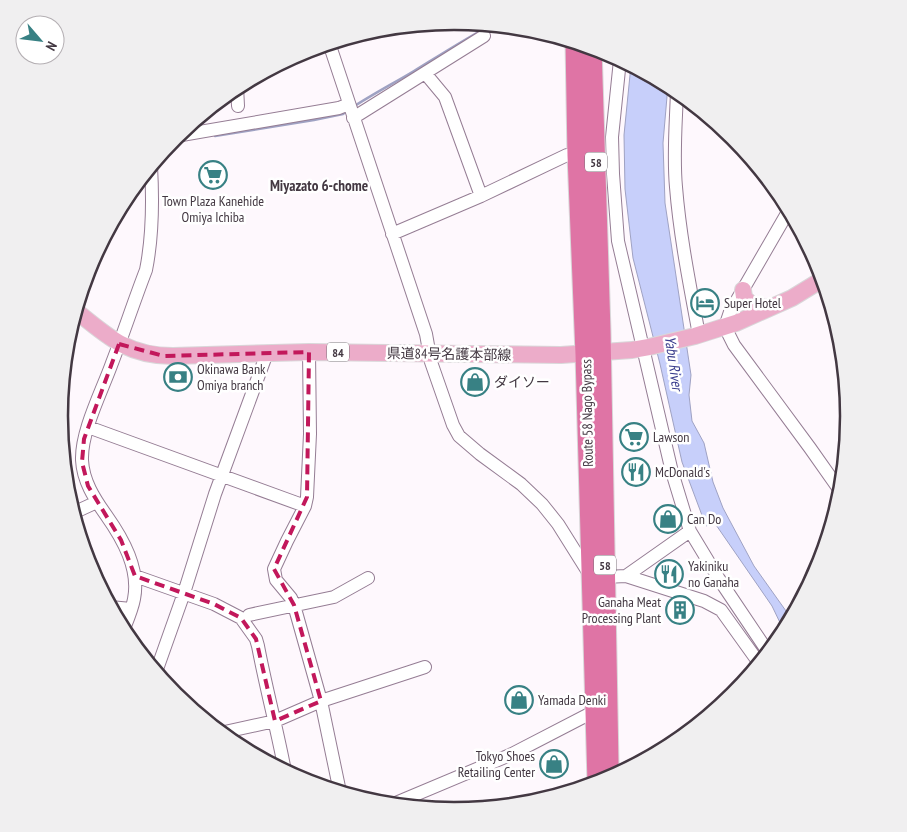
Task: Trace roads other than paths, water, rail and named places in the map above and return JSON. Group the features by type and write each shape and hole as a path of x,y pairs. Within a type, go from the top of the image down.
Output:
{"highway":[{"name":"Route 58 Nago Bypass","path":"575,49 578,155 593,353 598,576 609,769"},
{"name":"Route 58 Nago Bypass","path":"593,56 603,137 593,353"},
{"name":"Route 58 Nago Bypass","path":"597,775 595,711 598,576"}],"main road":[{"name":"県道84号名護本部線","path":"81,315 119,344 139,352 164,356 309,352 561,355 646,348 697,335 725,327 769,308 792,298 816,283"},
{"path":"743,290 744,297 750,304 769,308"}],"street":[{"path":"353,118 484,36"},
{"path":"331,49 426,334 430,362 458,436 521,484 542,504 598,576 626,576 704,601 721,610 755,657"},
{"path":"618,67 603,137 613,174 618,241 646,348 672,472 690,531 719,579 764,646"},
{"path":"424,73 445,98 481,196"},
{"path":"238,96 238,106"},
{"path":"677,102 676,187 697,335"},
{"path":"191,133 339,108 349,104"},
{"path":"392,234 481,196 567,155 578,155"},
{"path":"127,621 134,599 135,576 129,556 121,540 88,486 82,462 84,439 88,427 119,344 150,272 148,256 152,219 151,176"},
{"path":"785,218 730,312 725,327 734,345 834,481"},
{"path":"309,352 310,434 307,497 305,506 274,569 276,580 291,598 294,606 321,701 338,785"},
{"path":"158,665 222,476 267,353"},
{"path":"88,427 305,506"},
{"path":"79,510 97,502"},
{"path":"626,576 690,531"},
{"path":"135,576 214,604 241,618 250,628 256,639 282,762"},
{"path":"249,615 334,597 368,578"},
{"path":"118,608 131,609"},
{"path":"231,731 275,721 321,701 425,667"},
{"path":"405,799 510,755 595,711"}],"water":[{"name":"Yabu River","path":"630,73 667,95 663,143 665,203 691,375 689,395 692,421 704,443 713,482 723,508 754,566 786,611 780,622 772,606 714,522 706,526 682,462 633,258 625,189 624,135"}],"waterway":[{"path":"353,107 480,31"},
{"path":"215,136 314,120 343,114 347,111"}],"place":[{"name":"Town Plaza Kanehide Omiya Ichiba","path":"213,175"},
{"name":"Super Hotel","path":"705,303"},
{"name":"Okinawa Bank Omiya branch","path":"178,377"},
{"name":"ダイソー","path":"475,382"},
{"name":"Lawson","path":"634,437"},
{"name":"McDonald's","path":"636,472"},
{"name":"Can Do","path":"668,519"},
{"name":"Yakiniku no Ganaha","path":"669,574"},
{"name":"Ganaha Meat Processing Plant","path":"680,610"},
{"name":"Yamada Denki","path":"519,700"},
{"name":"Tokyo Shoes Retailing Center","path":"554,764"}],"district":[{"name":"Miyazato 6-chome","path":"319,185"}]}
